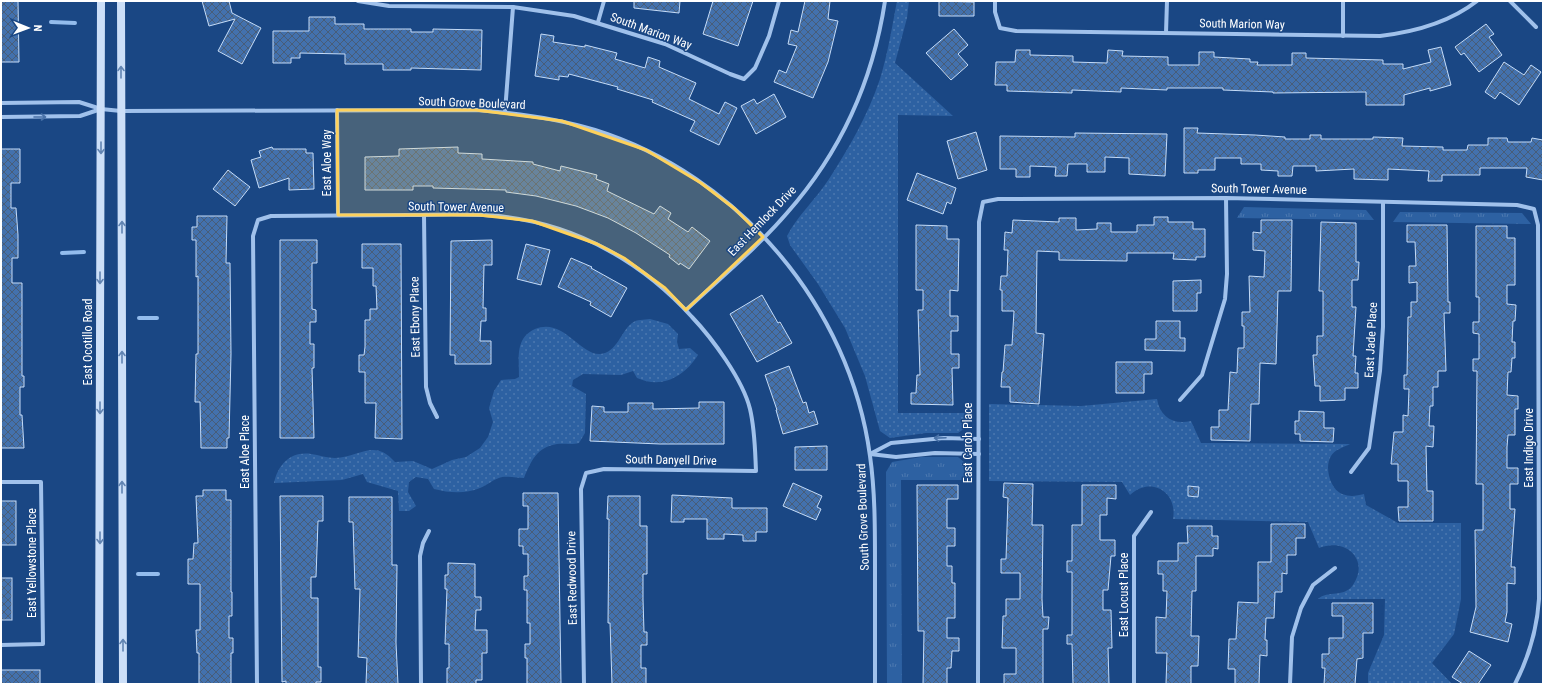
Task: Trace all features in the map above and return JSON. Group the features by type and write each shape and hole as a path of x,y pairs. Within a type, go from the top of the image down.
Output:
{"main road":[{"name":"East Ocotillo Road","path":"99,684 101,1"},
{"path":"121,1 123,684"}],"street":[{"name":"South Marion Way","path":"358,1 388,6 427,3 513,7 574,16 598,22 665,44 744,79 756,68 769,36 779,1"},
{"path":"598,22 604,1"},
{"name":"East Hemlock Drive","path":"686,310 787,214 809,186 841,135 857,103 876,48 885,1"},
{"name":"South Marion Way","path":"996,1 995,12 1000,28 1016,31 1343,36 1380,36 1405,33 1448,18 1477,1"},
{"path":"1166,33 1167,1"},
{"path":"1343,1 1343,36"},
{"path":"1510,1 1536,27"},
{"path":"505,112 513,7"},
{"path":"1,103 79,102 101,109"},
{"path":"1,117 80,116 101,109"},
{"name":"South Grove Boulevard","path":"101,109 121,111 337,110 505,112 562,121 596,130 646,150 701,183 735,209 764,237 790,266 811,295 839,346 859,403 870,454 874,488 875,684"},
{"name":"East Aloe Way","path":"337,110 338,215"},
{"name":"South Tower Avenue","path":"983,202 998,198 1226,198 1517,205 1534,209"},
{"path":"1180,400 1202,375 1225,299 1227,274 1226,198"},
{"name":"East Carob Place","path":"978,684 979,222 983,202"},
{"name":"East Jade Place","path":"1351,472 1369,448 1380,371 1383,327 1383,202"},
{"name":"East Indigo Drive","path":"1515,684 1524,667 1532,644 1537,622 1539,599 1538,225 1534,209"},
{"name":"South Tower Avenue","path":"258,220 271,216 338,215 505,217 532,221 568,232 597,244 624,258 665,288 710,336 726,360 750,407 755,440 756,471"},
{"name":"East Ebony Place","path":"424,215 426,387 430,403 438,417"},
{"name":"East Aloe Place","path":"257,684 253,236 258,220"},
{"path":"870,454 891,443 944,438 979,439"},
{"path":"870,454 896,457 935,453 979,454"},
{"name":"South Danyell Drive","path":"586,473 604,469 756,471"},
{"name":"East Redwood Drive","path":"584,684 581,489 586,473"},
{"name":"East Yellowstone Place","path":"1,482 41,482 42,644 1,645"},
{"name":"East Locust Place","path":"1134,684 1134,536 1151,512"},
{"path":"421,684 420,556 423,543 429,531"},
{"path":"1290,684 1292,637 1301,608 1313,586 1335,568"}],"highlighted area":[{"path":"337,110 476,110 562,121 646,150 701,183 735,209 763,237 686,310 665,288 624,258 597,244 532,221 479,215 338,215"}],"green space":[{"path":"897,1 909,1 907,18 895,63 953,116 898,115 898,413 969,413 968,426 958,433 926,433 890,438 880,431 865,376 845,328 818,284 790,245 787,236 796,221 829,179 864,118 883,69"},
{"path":"1244,207 1366,210 1374,220 1237,218"},
{"path":"1400,212 1522,213 1531,224 1393,222"},
{"path":"650,319 668,324 678,334 677,342 679,349 690,348 698,355 692,363 679,375 664,381 646,381 637,378 633,371 621,375 583,374 573,380 572,386 586,394 585,433 579,443 557,444 544,448 532,461 524,478 502,477 474,490 457,492 434,489 428,479 416,477 409,482 408,492 416,506 409,511 399,511 398,491 367,482 363,474 342,480 274,483 279,470 286,461 291,457 304,454 335,458 373,450 380,451 395,462 413,461 432,469 452,460 466,457 480,448 488,437 493,422 489,408 494,391 501,380 515,379 519,377 519,356 521,343 529,333 535,329 545,327 554,328 563,332 585,349 593,353 600,354 611,350 632,323 638,320"},
{"path":"1157,399 1161,411 1168,418 1179,422 1191,421 1201,443 1350,444 1334,452 1328,466 1331,483 1334,488 1342,494 1356,496 1364,494 1366,505 1398,523 1461,523 1461,599 1454,634 1432,663 1452,684 1368,684 1368,673 1384,635 1385,599 1318,599 1322,596 1341,593 1349,589 1358,576 1359,567 1357,559 1346,548 1329,545 1319,548 1308,522 1173,519 1171,501 1167,494 1161,489 1146,487 1138,489 1130,495 1122,482 989,481 989,404 1081,406"},
{"path":"921,457 958,457 970,467 969,480 901,480 902,684 887,684 886,472 892,462"}],"building":[{"path":"1,1 18,1 19,62 1,62"},
{"path":"202,1 229,1 232,13 261,28 242,64 218,51 235,19 209,26"},
{"path":"634,1 680,1 679,13 634,8"},
{"path":"713,1 753,1 738,46 703,34"},
{"path":"805,1 830,1 828,19 838,21 828,62 813,98 774,82 779,70 786,73 797,46 788,44 791,30 798,32"},
{"path":"939,1 974,2 974,16 939,16"},
{"path":"309,17 335,17 335,24 364,24 364,29 411,29 411,32 433,32 433,29 482,30 481,70 411,68 411,70 383,70 383,64 345,64 345,54 300,53 300,58 291,58 291,63 273,63 273,31 309,31"},
{"path":"1486,24 1494,34 1489,37 1502,55 1479,72 1464,53 1461,55 1455,47"},
{"path":"954,29 968,45 958,54 968,65 951,80 926,53"},
{"path":"541,34 554,36 553,42 585,47 585,45 617,53 615,59 645,68 648,57 660,61 659,67 696,83 689,99 719,114 725,102 737,108 719,145 690,131 695,121 652,102 653,100 617,89 618,87 569,74 568,77 559,76 559,80 535,76"},
{"path":"1441,47 1451,85 1430,91 1430,88 1404,95 1404,105 1366,105 1366,92 1273,93 1223,90 1223,88 1167,88 1167,90 1121,88 1121,92 1072,90 1072,93 1007,91 1007,85 995,85 996,62 1015,62 1016,50 1030,50 1030,55 1073,56 1073,62 1107,63 1108,50 1123,51 1122,56 1168,57 1168,65 1199,65 1199,52 1214,52 1214,57 1250,59 1250,62 1258,62 1257,65 1292,65 1292,53 1306,53 1306,58 1383,60 1383,64 1403,64 1403,69 1431,62 1428,50"},
{"path":"1504,62 1524,75 1531,65 1541,72 1519,105 1500,92 1495,99 1485,92"},
{"path":"774,94 786,117 756,134 741,106 754,99 757,104"},
{"path":"1184,128 1198,128 1197,133 1285,137 1285,139 1310,139 1310,135 1321,135 1321,139 1373,139 1373,137 1403,138 1402,146 1443,147 1443,150 1467,150 1468,145 1488,145 1488,138 1507,138 1508,142 1531,142 1532,138 1543,140 1543,180 1526,177 1527,168 1480,168 1480,175 1442,175 1442,181 1428,181 1429,171 1388,169 1388,180 1354,179 1354,169 1316,171 1316,166 1293,166 1292,176 1278,176 1278,171 1261,170 1261,164 1241,164 1241,158 1215,158 1215,170 1198,170 1198,173 1184,173"},
{"path":"976,132 987,170 958,179 947,141"},
{"path":"1075,133 1167,134 1165,176 1129,174 1129,158 1105,157 1105,172 1087,172 1087,164 1068,164 1067,176 1055,176 1056,167 1030,166 1030,177 1016,177 1016,169 1000,169 1000,136 1075,137"},
{"path":"272,147 273,149 306,149 306,153 313,153 314,189 289,190 289,178 259,188 251,160 261,157 259,151"},
{"path":"458,147 458,153 482,154 482,159 533,162 533,164 560,171 561,166 597,175 596,179 609,184 607,191 654,214 660,206 671,213 668,219 688,232 692,227 710,241 689,269 680,263 679,265 669,257 670,255 636,233 608,218 576,206 536,196 506,192 506,190 433,188 433,186 413,186 413,190 365,190 365,157 399,156 399,149"},
{"path":"1,149 20,149 20,183 11,183 11,208 16,208 18,235 18,258 12,258 12,283 22,283 22,376 24,376 24,387 20,387 20,415 22,415 24,448 1,448"},
{"path":"228,170 250,187 235,206 213,189"},
{"path":"917,173 956,188 951,204 947,202 943,214 907,200"},
{"path":"197,216 227,216 226,263 230,263 231,354 229,438 227,438 227,448 201,448 200,402 195,402 196,354 198,354 198,276 196,277 196,240 192,240 192,227 197,227"},
{"path":"1154,217 1168,217 1168,222 1193,222 1193,229 1205,229 1205,257 1196,257 1196,260 1173,259 1174,253 1127,253 1127,261 1059,260 1059,252 1037,251 1036,333 1044,334 1039,404 1010,402 1010,387 1001,387 1005,345 1012,345 1014,311 1002,311 1002,290 1000,290 1001,276 1007,276 1008,250 1004,250 1005,232 1012,233 1013,220 1059,222 1059,218 1076,218 1076,230 1097,229 1097,223 1111,223 1111,232 1137,232 1137,225 1154,225"},
{"path":"1261,220 1292,220 1291,291 1278,291 1276,364 1260,363 1259,404 1251,404 1250,441 1211,440 1211,427 1219,427 1219,410 1228,410 1230,372 1237,373 1238,348 1244,348 1244,326 1242,326 1242,312 1250,312 1249,276 1264,277 1265,251 1253,250 1253,232 1261,233"},
{"path":"1321,222 1356,223 1356,262 1359,262 1358,280 1352,280 1352,307 1356,307 1353,356 1356,356 1355,373 1358,373 1358,388 1345,388 1345,400 1320,401 1320,386 1315,386 1313,355 1317,355 1317,336 1323,336 1323,291 1319,291"},
{"path":"916,225 947,226 947,239 959,239 958,291 950,290 950,316 958,316 958,331 951,331 951,354 959,354 959,368 952,368 953,405 911,404 911,393 916,393 917,375 920,375 918,310 923,310 923,290 916,290"},
{"path":"1407,225 1447,225 1448,302 1450,302 1450,313 1444,313 1446,371 1438,371 1438,387 1433,387 1433,406 1430,406 1429,426 1434,426 1433,447 1426,446 1427,491 1433,491 1433,521 1399,521 1398,507 1408,507 1408,481 1398,481 1398,464 1391,464 1394,432 1403,432 1403,415 1408,416 1409,389 1404,389 1404,375 1407,375 1408,317 1411,317 1411,302 1417,302 1417,282 1409,283 1409,266 1416,266 1415,242 1407,242"},
{"path":"1476,226 1507,226 1507,238 1515,238 1515,285 1507,285 1507,304 1516,305 1515,321 1513,321 1512,342 1515,342 1515,358 1512,358 1511,372 1508,372 1507,395 1518,396 1518,409 1515,409 1515,435 1508,435 1507,468 1518,468 1518,484 1510,484 1510,509 1515,509 1511,567 1515,567 1515,584 1507,583 1507,612 1505,622 1512,624 1508,642 1470,632 1476,607 1475,530 1483,530 1483,484 1476,484 1477,371 1473,371 1473,359 1479,359 1479,334 1473,333 1473,322 1479,322 1479,297 1476,297"},
{"path":"280,240 317,240 317,263 312,263 312,309 316,310 316,322 310,322 310,344 314,344 314,368 312,368 314,438 280,438"},
{"path":"492,240 492,265 484,265 483,308 486,308 486,321 481,321 480,341 491,341 491,364 455,364 455,355 450,355 451,241"},
{"path":"362,244 401,244 402,439 375,438 376,403 365,403 365,372 359,372 359,355 364,355 365,320 370,320 370,309 377,309 376,286 373,286 373,268 362,268"},
{"path":"526,244 550,250 541,285 517,279"},
{"path":"571,258 592,267 591,268 627,288 611,317 590,305 591,302 558,287"},
{"path":"1201,280 1201,293 1197,293 1197,311 1173,311 1173,281"},
{"path":"762,295 778,323 780,322 792,343 757,362 730,314"},
{"path":"1156,321 1180,321 1180,338 1185,338 1185,351 1145,350 1145,339 1156,339"},
{"path":"1116,362 1152,362 1152,374 1144,374 1144,393 1116,393"},
{"path":"789,366 803,403 806,402 809,413 814,411 818,424 783,434 777,410 765,375"},
{"path":"699,402 724,402 724,444 660,444 590,441 592,406 604,407 604,412 628,412 628,403 653,403 653,409 699,408"},
{"path":"1299,411 1324,412 1324,428 1334,428 1333,442 1300,441 1300,434 1295,434 1295,421 1299,421"},
{"path":"827,446 827,470 795,470 795,447"},
{"path":"793,483 822,496 817,507 821,509 816,520 783,506"},
{"path":"1004,483 1033,484 1032,525 1043,525 1043,617 1049,617 1048,629 1043,629 1043,684 1004,684 1004,674 1016,674 1016,648 1002,648 1003,616 1006,616 1006,599 1020,599 1020,573 1001,573 1001,559 1006,559 1008,498 1003,497"},
{"path":"917,485 958,485 958,499 947,499 947,528 955,528 955,546 947,546 947,566 952,566 952,583 955,583 955,618 947,618 947,638 959,638 959,651 952,651 951,668 947,668 947,684 923,684 924,631 918,631"},
{"path":"1082,485 1116,485 1116,499 1107,498 1107,515 1100,515 1100,540 1115,540 1115,556 1111,556 1108,590 1103,590 1103,610 1111,610 1112,648 1108,648 1109,684 1073,684 1072,644 1067,644 1067,635 1072,635 1072,572 1067,572 1067,561 1072,561 1072,525 1082,525"},
{"path":"1188,486 1199,487 1198,497 1188,496"},
{"path":"203,490 226,490 226,500 231,500 232,616 229,616 229,638 233,638 233,653 231,653 231,684 199,684 199,653 197,653 196,630 200,630 200,584 188,584 188,559 193,559 194,543 198,543 196,496 203,496"},
{"path":"523,493 558,493 561,684 527,684 527,658 525,658 525,644 530,644 530,623 527,623 527,590 524,590 524,576 528,576 528,554 523,554 523,546 519,546 519,529 528,529 528,506 523,506"},
{"path":"672,495 732,498 732,508 767,508 767,532 756,532 756,541 743,541 743,535 724,534 724,539 707,539 707,519 684,519 684,522 671,522"},
{"path":"280,496 323,496 323,521 318,521 316,577 311,577 311,598 318,598 318,667 321,667 321,682 316,682 316,684 286,684 286,681 282,682"},
{"path":"608,496 640,496 640,526 647,526 647,574 643,574 643,599 644,632 647,632 647,645 641,645 641,668 646,668 646,684 612,684 610,623 608,623"},
{"path":"349,497 392,497 392,565 397,565 396,643 398,684 366,684 367,658 358,657 360,589 355,589 353,522 349,522"},
{"path":"1,501 16,501 16,545 1,545"},
{"path":"1271,524 1305,524 1305,538 1296,538 1296,555 1287,555 1287,574 1282,573 1282,592 1275,592 1274,618 1266,618 1265,640 1267,640 1267,656 1260,655 1259,684 1235,684 1235,669 1228,669 1229,639 1236,639 1238,602 1258,603 1258,562 1271,562"},
{"path":"1187,526 1212,526 1212,536 1218,536 1218,549 1213,548 1213,556 1196,556 1196,591 1192,591 1191,636 1199,636 1198,666 1191,666 1191,684 1166,684 1167,653 1156,653 1156,617 1166,618 1167,591 1163,591 1163,574 1158,574 1158,561 1178,561 1178,543 1188,543"},
{"path":"448,563 475,564 475,597 481,597 481,610 476,610 475,630 487,630 487,653 482,653 482,680 476,680 476,684 447,684 449,644 445,644 447,589 445,589 445,575 448,575"},
{"path":"1,578 12,578 12,620 1,620"},
{"path":"1332,603 1373,603 1373,633 1363,633 1363,658 1357,659 1355,684 1324,684 1325,668 1322,668 1322,654 1329,654 1329,638 1343,638 1343,616 1332,616"},
{"path":"1469,651 1491,665 1478,684 1463,684 1452,677"},
{"path":"1,670 40,670 40,684 1,684"}],"waterway":[{"path":"51,22 75,23"},
{"path":"62,253 84,252"},
{"path":"139,318 157,318"},
{"path":"138,574 158,574"}]}
